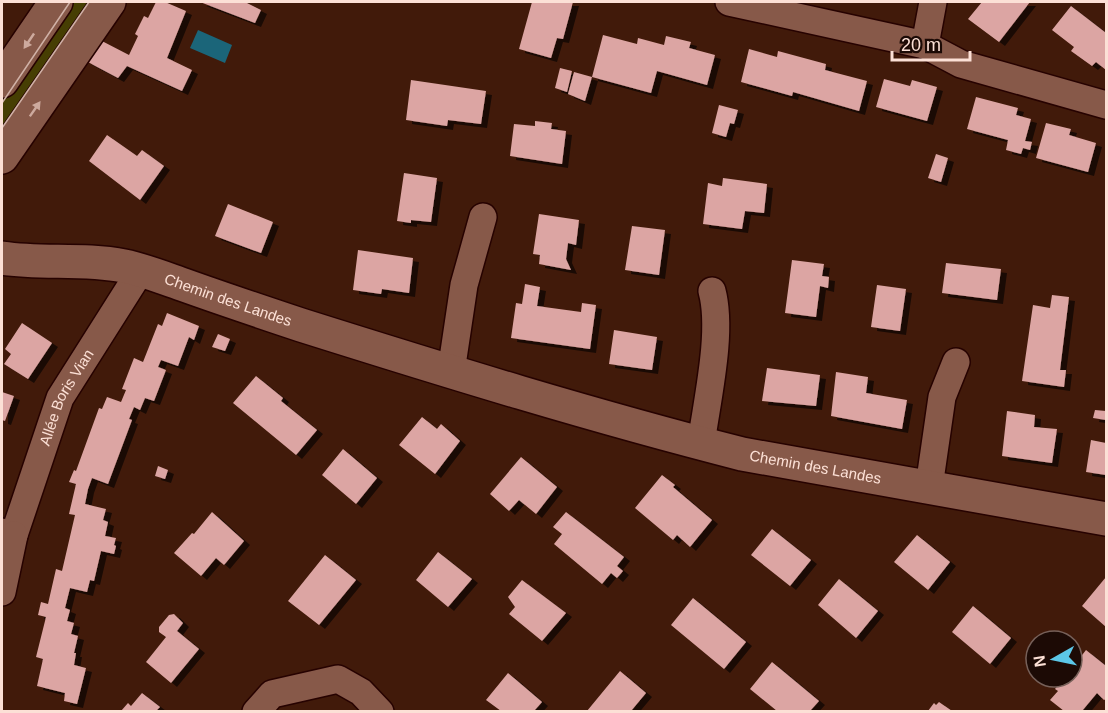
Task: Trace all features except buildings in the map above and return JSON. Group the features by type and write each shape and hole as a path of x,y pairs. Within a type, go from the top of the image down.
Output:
{"street":[{"path":"2,81 56,2"},
{"path":"2,157 109,2"},
{"path":"729,2 925,45 961,64 1107,105"},
{"path":"925,45 933,2"},
{"path":"451,372 464,285 483,217"},
{"name":"Chemin des Landes","path":"2,258 49,262 80,260 141,270 278,317 451,372 742,454 1107,519"},
{"name":"Allée Boris Vian","path":"2,592 8,534 60,398 141,270"},
{"path":"701,444 716,334 716,310 712,291"},
{"path":"930,487 942,397 956,362"},
{"path":"256,711 272,694 338,679 361,692 380,711"}],"shaded area":[{"path":"67,2 90,2 2,132 2,99"}],"water":[{"path":"198,30 232,45 225,63 190,48"}],"tram line":[{"path":"2,103 70,2"},
{"path":"2,128 89,2"}]}
